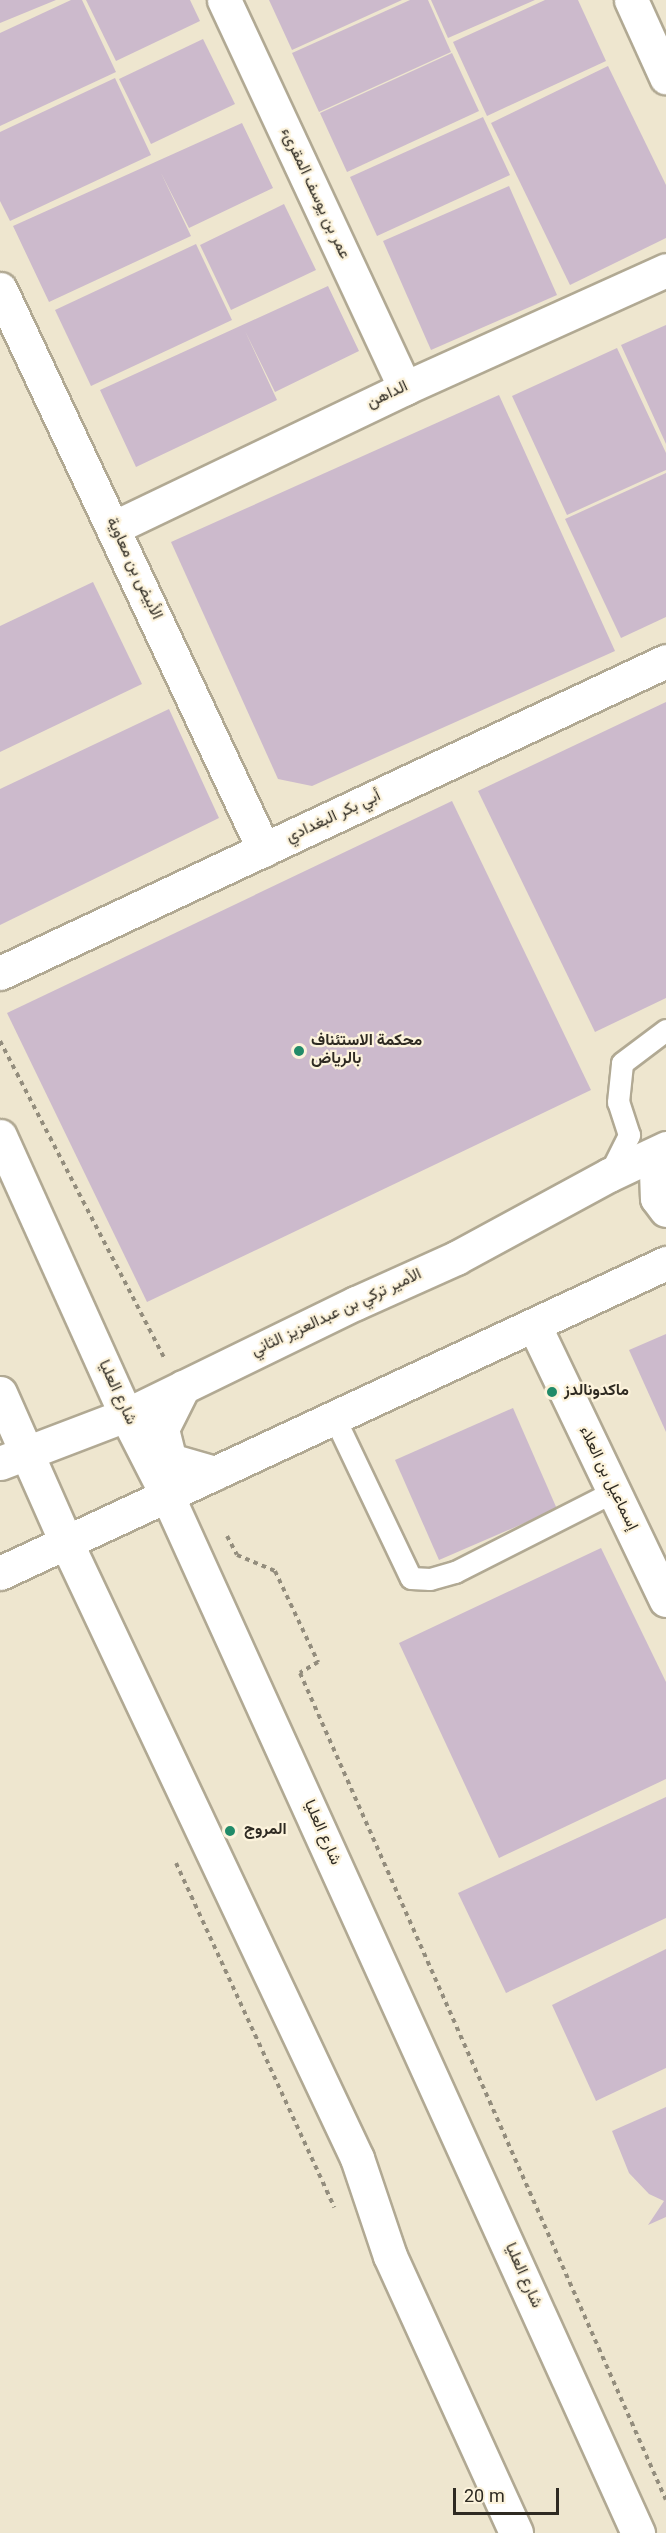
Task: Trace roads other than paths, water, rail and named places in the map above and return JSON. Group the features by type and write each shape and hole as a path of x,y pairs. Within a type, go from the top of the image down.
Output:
{"street":[{"name":"عمر بن يوسف المقرىء","path":"224,0 405,388"},
{"path":"631,0 666,77"},
{"name":"الداهن","path":"113,528 405,388 666,270"},
{"name":"الأبيض بن معاوية","path":"0,289 264,850"},
{"name":"أبي بكر البغدادي","path":"0,973 666,661"},
{"name":"شارع العليا","path":"0,1136 126,1415 167,1495 638,2533"},
{"name":"الأمير تركي بن عبدالعزيز الثاني","path":"14,1457 126,1415 175,1374 356,1303 456,1258 609,1175 666,1148"},
{"path":"666,1161 656,1171 657,1198 666,1210"},
{"path":"0,1573 67,1544 167,1495 335,1419 666,1263"},
{"name":"إسماعيل بن العلاء","path":"534,1325 666,1600"},
{"path":"175,1374 162,1429 170,1460 214,1473"},
{"path":"0,1393 14,1457 67,1544 357,2158 390,2256 516,2533"}],"lane":[{"path":"609,1175 629,1135 618,1102 622,1063 666,1030"},
{"path":"335,1419 411,1578 430,1579 454,1572 613,1492"}],"place":[{"name":"محكمة الاستئناف بالرياض","path":"299,1051"},
{"name":"ماكدونالدز","path":"552,1392"},
{"name":"المروج","path":"230,1831"}]}
